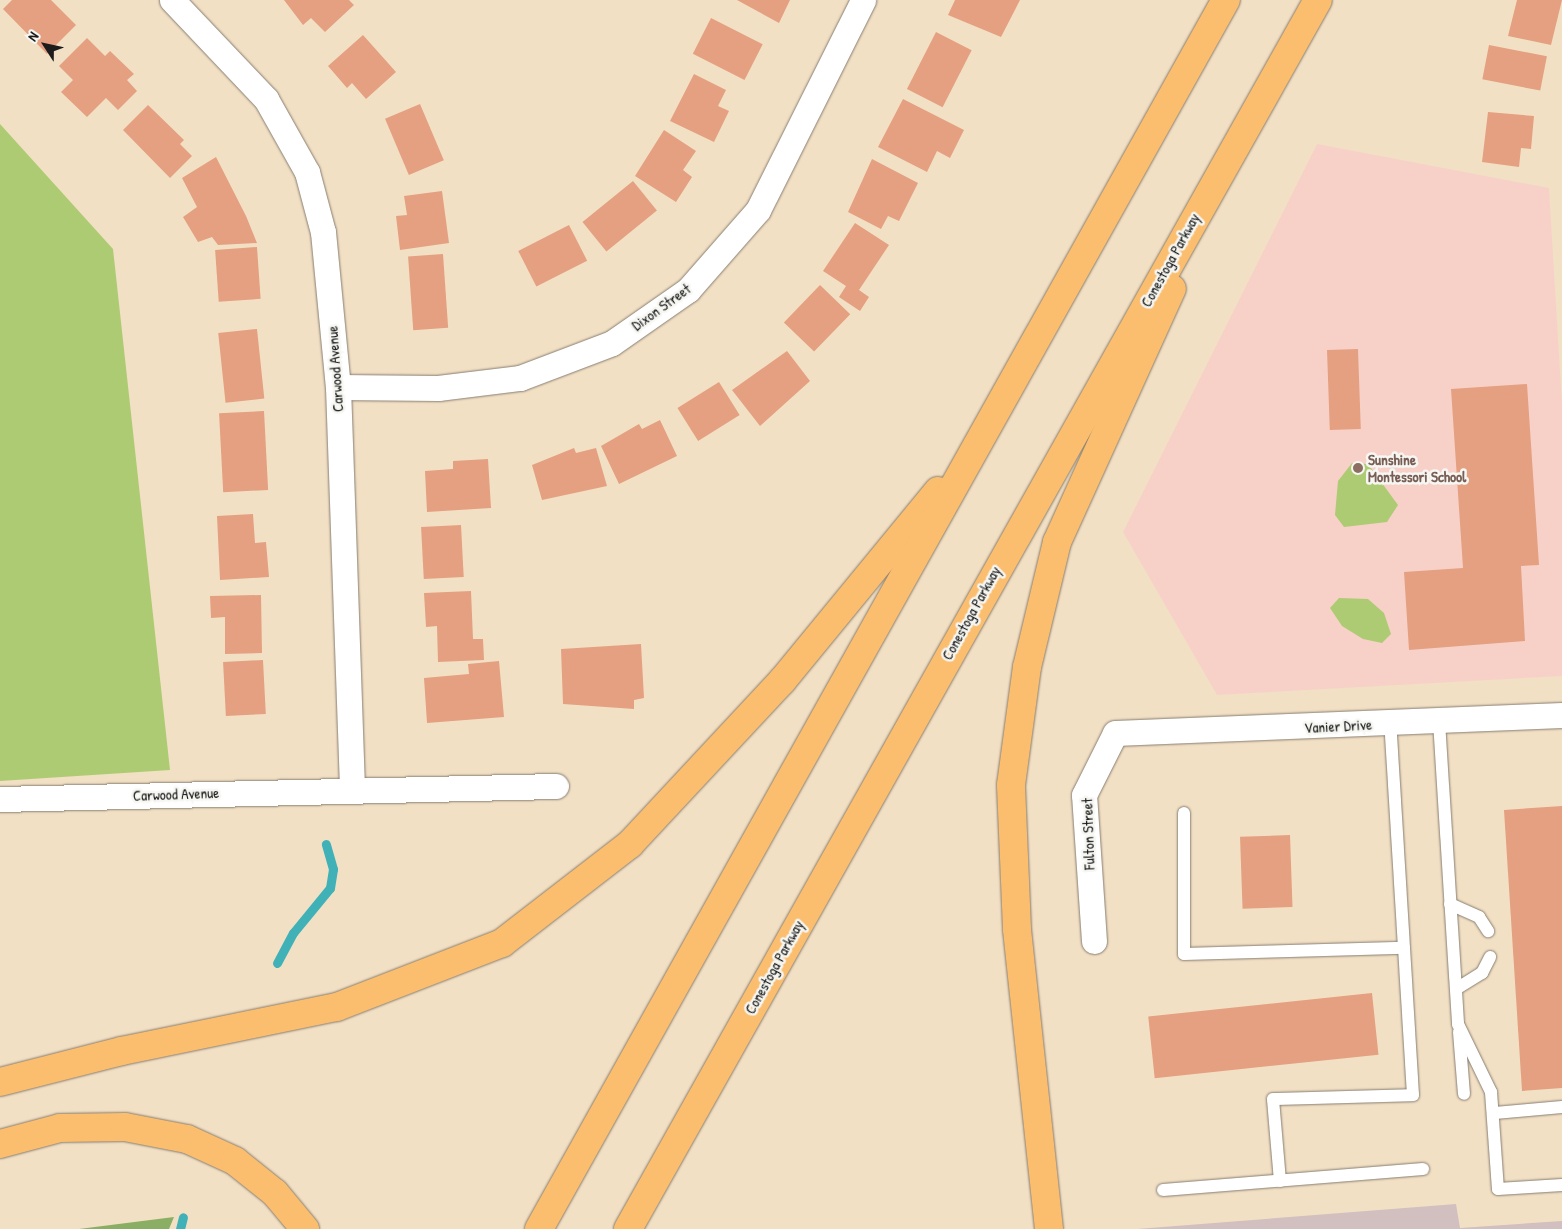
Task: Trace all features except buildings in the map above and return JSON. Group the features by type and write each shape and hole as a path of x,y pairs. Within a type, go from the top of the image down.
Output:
{"highway":[{"path":"539,1229 1226,0"},
{"name":"Conestoga Parkway","path":"628,1229 1245,126 1318,0"},
{"path":"1049,1229 1017,929 1012,785 1026,667 1058,542 1245,126"},
{"path":"0,1082 122,1051 337,1007 502,943 630,844 782,680 985,434"},
{"path":"0,1144 60,1128 125,1127 187,1140 235,1161 276,1192 306,1229"}],"street":[{"name":"Carwood Avenue","path":"172,0 266,99 308,172 323,232 338,387 352,788"},
{"name":"Dixon Street","path":"338,387 438,388 520,378 612,342 688,290 758,210 863,0"},
{"name":"Vanier Drive","path":"1114,732 1440,721 1562,714"},
{"name":"Fulton Street","path":"1094,941 1084,795 1114,732"},
{"name":"Carwood Avenue","path":"0,799 352,788 556,786"}],"lane":[{"path":"1440,721 1450,904 1464,1094"},
{"path":"1280,1181 1273,1099 1413,1095 1390,723"},
{"path":"1184,813 1184,954 1404,948"},
{"path":"1450,904 1479,917 1488,931"},
{"path":"1456,989 1482,973 1490,957"},
{"path":"1458,1024 1491,1092 1495,1113 1498,1189 1562,1185"},
{"path":"1495,1113 1562,1107"},
{"path":"1163,1190 1423,1169"}],"shaded area":[{"name":"Sunshine Montessori School","path":"1317,144 1549,188 1562,404 1562,676 1217,695 1123,532"},
{"path":"1456,1204 1460,1228 1562,1221 1562,1229 1137,1229"}],"green space":[{"path":"0,124 113,249 170,770 0,781"},
{"path":"1352,463 1368,464 1398,505 1387,522 1344,527 1335,515 1338,481"},
{"path":"1339,598 1368,599 1384,613 1391,634 1382,643 1363,639 1342,626 1330,608"},
{"path":"174,1217 169,1229 79,1229"}],"waterway":[{"path":"277,963 293,933 330,888 333,869 326,844"},
{"path":"180,1229 183,1217"}],"place":[{"name":"Sunshine Montessori School","path":"1358,468"}]}
